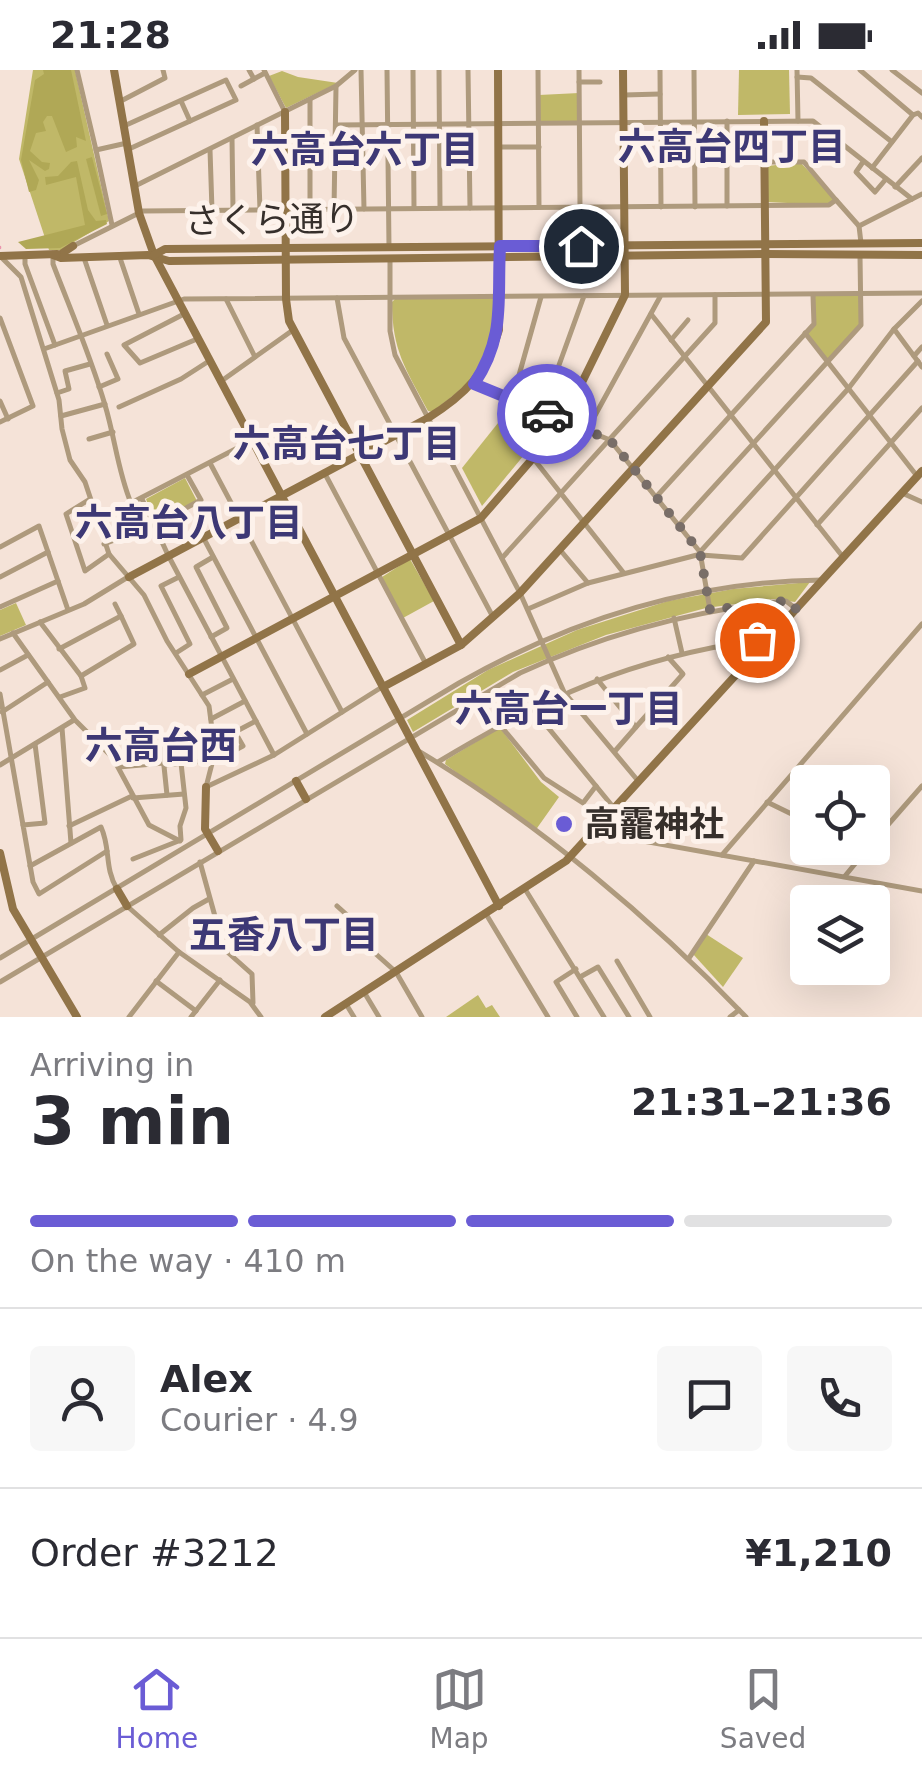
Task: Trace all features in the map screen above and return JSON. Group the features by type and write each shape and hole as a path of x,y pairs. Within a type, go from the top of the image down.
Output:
{"street":[{"path":"77,70 112,225"},
{"path":"114,70 139,213 154,256 499,906"},
{"path":"120,102 166,78 162,70"},
{"path":"249,70 254,79"},
{"path":"135,186 310,100 358,70"},
{"path":"358,70 364,208"},
{"path":"388,70 389,297 394,355 520,592 564,692 639,782"},
{"path":"414,70 414,208"},
{"path":"439,70 440,208"},
{"path":"468,70 470,208"},
{"path":"0,639 68,610 428,418 474,384 494,348 499,330 498,70"},
{"path":"538,70 539,207"},
{"path":"579,70 580,208"},
{"path":"189,674 481,518 564,421 625,296 624,70"},
{"path":"660,70 661,206"},
{"path":"694,70 695,207"},
{"path":"860,70 919,113 872,168"},
{"path":"892,70 922,93"},
{"path":"241,86 265,72 284,112 286,298 293,330 461,645"},
{"path":"798,121 797,74 811,78 892,142"},
{"path":"96,150 127,146 236,100 226,80 124,126"},
{"path":"579,82 600,82"},
{"path":"334,209 336,86"},
{"path":"624,96 660,94"},
{"path":"310,100 310,209"},
{"path":"181,101 190,121"},
{"path":"727,121 727,206"},
{"path":"337,125 813,121 912,199"},
{"path":"206,787 274,755 383,686 461,645 561,551 766,322 764,122"},
{"path":"257,125 260,210"},
{"path":"232,138 234,210"},
{"path":"498,147 539,147"},
{"path":"210,150 212,210"},
{"path":"896,187 922,158"},
{"path":"864,161 856,172 874,192 886,179"},
{"path":"764,162 804,162 859,226 861,244"},
{"path":"859,226 922,194"},
{"path":"57,254 73,250 139,213 829,206 836,200"},
{"name":"さくら通り","path":"154,256 168,261 625,256 922,243"},
{"name":"さくら通り","path":"154,256 165,249 625,245 860,256 922,255"},
{"path":"73,250 154,256"},
{"path":"57,254 53,264 105,404 120,456 121,478 131,504 252,441"},
{"path":"25,255 55,345"},
{"path":"0,256 118,255"},
{"path":"118,255 139,314"},
{"path":"0,256 21,277 57,392 70,460 85,482 104,544 144,595 202,695 211,719 216,752 206,787 208,834 218,851"},
{"path":"679,525 861,324 860,256"},
{"path":"84,258 107,325"},
{"path":"44,349 177,300 922,293"},
{"path":"502,558 716,323 716,295"},
{"path":"656,497 814,324 813,295"},
{"path":"512,400 542,296"},
{"path":"542,412 584,296"},
{"path":"587,430 661,296"},
{"path":"337,297 344,338 492,618"},
{"path":"226,299 255,357"},
{"path":"701,554 922,301"},
{"path":"184,314 124,345 140,364 197,339"},
{"path":"651,314 842,557"},
{"path":"0,318 34,406 0,422"},
{"path":"671,340 688,320"},
{"path":"894,329 918,362"},
{"path":"220,382 293,330"},
{"path":"325,1017 569,858 920,473 891,443 806,333"},
{"path":"0,350 8,347"},
{"path":"528,609 623,572 701,554 742,558 918,362 922,348"},
{"path":"99,387 118,379 107,354"},
{"path":"119,408 209,361"},
{"path":"57,392 69,389 65,372 90,364"},
{"path":"474,384 610,440 701,554 710,610"},
{"path":"0,401 8,418"},
{"path":"62,416 105,404"},
{"path":"817,525 922,408"},
{"path":"90,439 113,432"},
{"path":"532,458 623,572"},
{"path":"210,463 342,712"},
{"path":"324,472 426,664"},
{"path":"154,525 200,500 187,475"},
{"path":"902,492 922,502"},
{"path":"90,499 66,514 85,571 109,554"},
{"path":"142,499 168,556 274,755"},
{"path":"0,547 39,526 68,610"},
{"path":"104,544 133,533 131,528"},
{"path":"203,537 307,734"},
{"path":"561,551 588,583"},
{"path":"0,577 48,552"},
{"path":"211,637 227,628 196,567 213,557"},
{"path":"176,653 190,644 161,586 179,577"},
{"path":"134,859 208,834 400,718 542,640 616,612 707,590 822,580"},
{"path":"0,608 58,581"},
{"path":"0,982 409,736 550,659 606,637 710,610 786,601 796,608"},
{"path":"81,676 134,644 115,604"},
{"path":"59,649 120,616"},
{"path":"674,618 682,653"},
{"path":"40,622 81,676 85,688 59,697"},
{"path":"722,856 922,624"},
{"path":"13,634 75,720 119,767 148,826 182,843"},
{"path":"438,762 500,724 597,679 682,653 757,640 764,643"},
{"path":"0,670 28,655"},
{"path":"614,752 683,674 668,657"},
{"path":"202,695 233,678"},
{"path":"597,679 636,727"},
{"path":"2,712 48,682"},
{"path":"0,694 30,866 39,894 107,852"},
{"path":"211,719 245,701"},
{"path":"532,708 614,808"},
{"path":"0,765 75,720"},
{"path":"216,752 226,756 243,746 236,732 256,721"},
{"path":"500,724 544,778 583,803 596,786"},
{"path":"62,728 71,843"},
{"path":"167,795 162,747 215,742"},
{"path":"24,826 45,823 36,744"},
{"path":"415,748 626,902 746,1017"},
{"path":"119,767 213,760"},
{"path":"181,763 186,808 180,826 182,843"},
{"path":"296,781 306,798"},
{"path":"890,821 922,786"},
{"path":"70,826 133,797 184,794"},
{"path":"766,802 790,813"},
{"path":"30,866 101,827 107,841 108,874 128,906 179,952 221,979 261,1017"},
{"path":"593,832 922,891"},
{"path":"0,958 182,843"},
{"path":"0,853 11,903 77,1017"},
{"path":"688,958 754,861"},
{"path":"200,862 224,949 252,974 253,1006"},
{"path":"845,876 853,865"},
{"path":"526,889 604,1017"},
{"path":"159,935 210,899"},
{"path":"337,906 375,940 368,947 396,972 422,1017"},
{"path":"486,914 548,1017"},
{"path":"129,1017 179,952"},
{"path":"617,961 650,1017"},
{"path":"580,977 598,966 629,1017"},
{"path":"576,970 556,982 576,1017"},
{"path":"156,981 193,1014 221,979"},
{"path":"364,992 378,1017"},
{"path":"346,1004 354,1017"},
{"path":"730,1017 739,1010"}],"shaded area":[{"path":"33,70 75,70 109,221 61,250 49,250 19,159"},
{"path":"43,70 71,70 86,141 76,137 77,147 66,152 52,116 47,116 43,122 46,131 36,133 30,151 42,162 50,163 49,169 45,171 29,160 39,180 36,190 29,192 21,160 35,80 44,74"},
{"path":"739,70 789,70 790,114 738,115"},
{"path":"282,71 338,83 286,108 269,76"},
{"path":"579,93 580,123 539,123 539,95"},
{"path":"92,157 107,214 101,216 86,159"},
{"path":"77,161 88,210 96,221 106,220 107,224 60,248 26,249 18,242 85,225 76,177 46,185 45,177 58,176"},
{"path":"800,162 836,200 829,205 767,202 768,166"},
{"path":"861,294 861,325 827,361 805,333 814,324 813,295"},
{"path":"495,298 492,339 481,366 462,388 432,412 428,411 398,347 392,302"},
{"path":"502,418 543,432 482,506 462,468"},
{"path":"185,478 197,501 157,522 154,520 146,499"},
{"path":"410,559 434,601 403,618 382,577"},
{"path":"810,582 795,602 774,599 706,608 606,635 513,672 413,732 407,720 488,670 577,630 668,601 733,589"},
{"path":"16,603 26,625 0,636 0,610"},
{"path":"501,729 541,782 559,797 535,831 445,764"},
{"path":"706,934 743,958 723,987 693,954"},
{"path":"478,995 486,1008 492,1005 500,1017 446,1017"}],"way so far":[{"path":"547,414 610,440 700,552 710,610 786,601 796,608 764,643 757,640"}],"place":[{"name":"高靇神社","path":"564,824"}],"district":[{"name":"六高台四丁目","path":"732,147"},
{"name":"六高台六丁目","path":"365,150"},
{"name":"六高台七丁目","path":"347,444"},
{"name":"六高台八丁目","path":"189,523"},
{"name":"六高台一丁目","path":"569,709"},
{"name":"六高台西","path":"161,746"},
{"name":"五香八丁目","path":"284,935"}],"route":[{"path":"547,414 474,384 488,364 499,330 500,246 581,246"}]}
